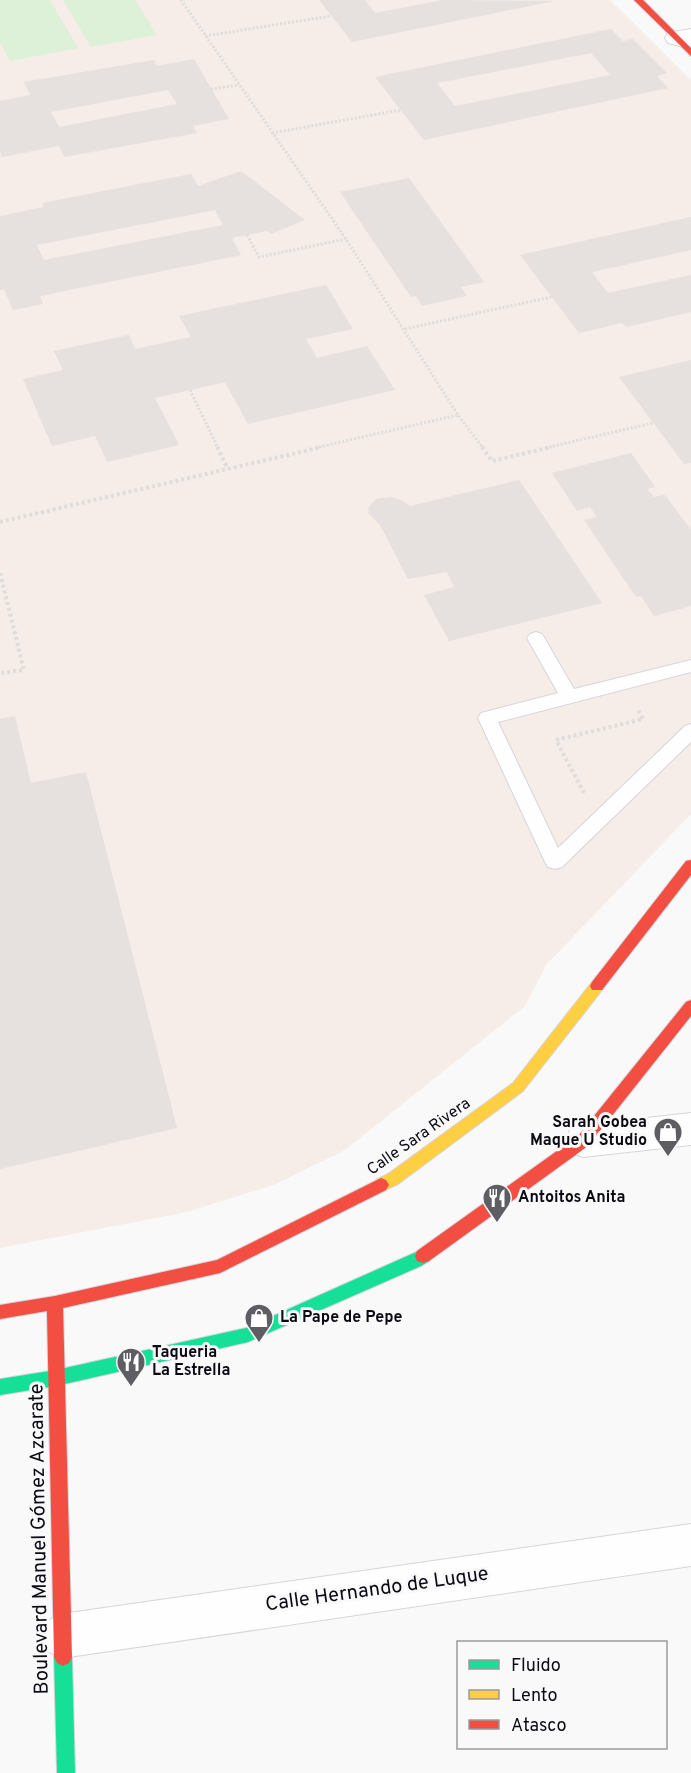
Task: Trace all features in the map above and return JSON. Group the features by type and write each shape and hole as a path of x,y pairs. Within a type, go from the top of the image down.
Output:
{"street":[{"path":"638,0 687,42"},
{"name":"Calle Sara Rivera","path":"0,1312 55,1303 220,1266 393,1179 518,1087 691,865"},
{"path":"0,1387 56,1378 248,1335 415,1262 583,1142 691,1006"},
{"path":"583,1142 691,1129"},
{"name":"Boulevard Manuel Gómez Azcarate","path":"55,1303 66,1773"},
{"name":"Calle Hernando de Luque","path":"62,1636 691,1545"}],"lane":[{"path":"536,638 569,697"},
{"path":"691,666 487,718 555,862 691,731"}],"path":[{"path":"181,0 346,239 458,415 492,461 653,423"},
{"path":"205,36 332,16"},
{"path":"211,89 239,85"},
{"path":"272,134 401,110"},
{"path":"248,235 259,257 346,239"},
{"path":"405,329 551,297"},
{"path":"190,390 228,469"},
{"path":"0,522 458,415"},
{"path":"0,573 24,670 0,673"},
{"path":"598,821 556,740 643,719 624,683"}],"shaded area":[{"path":"0,0 610,0 691,80 691,814 546,965 525,1006 345,1150 276,1184 187,1212 0,1248"}],"green space":[{"path":"0,0 50,0 78,48 10,61 0,42"},
{"path":"63,0 135,0 157,35 91,47"}],"building":[{"path":"319,0 365,0 375,13 443,0 555,1 352,42"},
{"path":"611,29 623,41 633,39 667,73 657,76 668,88 424,140 375,77","holes":["591,53 610,75 455,106 437,83"]},
{"path":"194,59 229,119 193,126 197,133 64,157 59,146 2,157 0,101 30,95 24,82 154,60 157,66","holes":["168,90 177,104 59,127 51,112"]},
{"path":"241,171 305,220 271,234 267,231 232,238 241,255 40,296 43,304 13,310 4,289 0,290 0,216 44,207 42,203 191,174 198,186","holes":["215,210 223,225 44,260 37,245"]},
{"path":"409,178 484,282 461,287 467,296 422,306 416,296 411,297 340,192"},
{"path":"691,217 691,250 592,272 608,293 691,275 691,312 626,327 622,323 579,333 520,255"},
{"path":"326,285 353,329 306,339 317,358 367,346 395,390 248,424 225,382 155,398 179,445 107,462 95,436 52,446 23,379 63,370 54,351 129,335 135,349 191,337 179,316"},
{"path":"691,360 691,463 684,464 619,377"},
{"path":"631,453 655,487 647,489 654,497 665,495 691,530 691,606 654,616 641,596 636,597 584,520 597,517 590,507 577,511 552,473"},
{"path":"519,480 602,603 449,641 424,595 454,587 447,572 408,579 380,525 368,513 369,507 376,499 391,497 410,506"},
{"path":"15,716 31,783 86,772 177,1128 0,1169 0,719"}],"traffic: fast":[{"path":"0,1387 56,1378 248,1335 423,1256"},
{"path":"63,1657 66,1773"}],"traffic: slow":[{"path":"381,1185 393,1179 518,1087 597,986"}],"traffic: jam":[{"path":"638,0 691,53"},
{"path":"597,986 691,865"},
{"path":"423,1256 583,1141 691,1006"},
{"path":"0,1312 55,1303 220,1266 381,1185"},
{"path":"55,1303 63,1657"}],"place":[{"name":"Sarah Gobea Maque U Studio","path":"668,1158"},
{"name":"Antoitos Anita","path":"497,1224"},
{"name":"La Pape de Pepe","path":"259,1344"},
{"name":"Taqueria La Estrella","path":"131,1388"}]}
